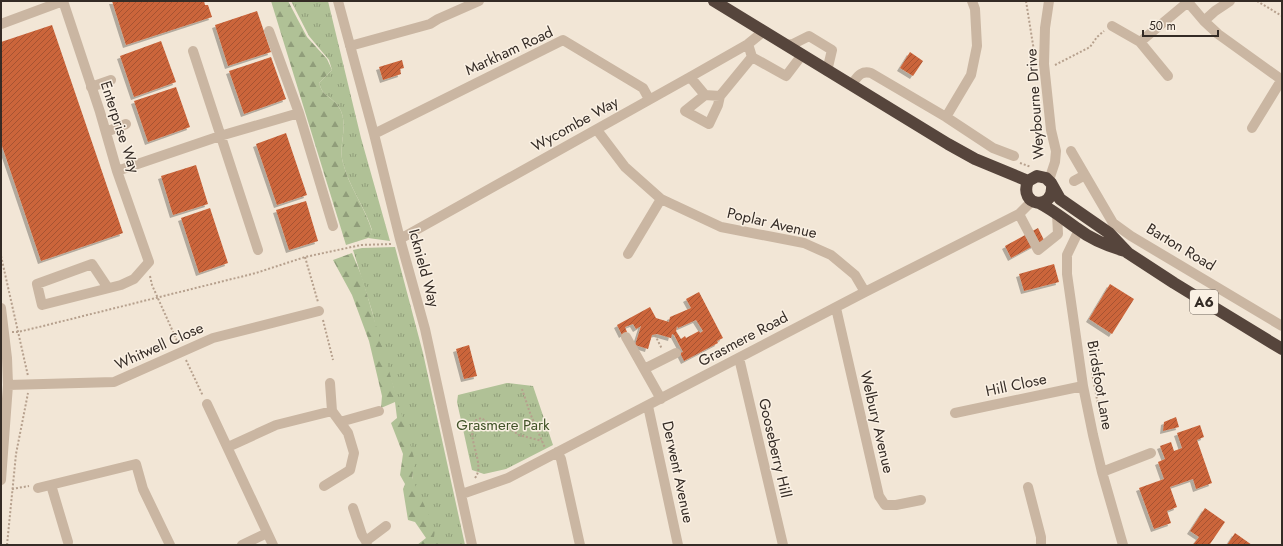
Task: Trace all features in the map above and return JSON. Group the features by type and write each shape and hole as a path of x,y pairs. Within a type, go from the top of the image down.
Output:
{"highway":[{"path":"714,1 948,144 975,159 1028,181"},
{"path":"1037,176 1046,178 1051,183 1052,194 1050,198 1047,201 1035,202 1028,198 1026,191 1028,181 1037,176"},
{"name":"A6","path":"1051,183 1060,199 1109,233 1128,252 1174,283 1281,347"},
{"name":"A6","path":"1035,202 1057,214 1101,244 1128,252"}],"street":[{"path":"1,24 63,1"},
{"name":"Enterprise Way","path":"63,1 106,132 117,171 149,262"},
{"name":"Icknield Way","path":"338,1 425,329 472,545"},
{"path":"350,46 430,24 479,1"},
{"path":"946,117 971,75 977,46 975,9 972,1"},
{"name":"Weybourne Drive","path":"1048,1 1045,28 1044,64 1050,130 1056,151 1051,183"},
{"path":"1140,42 1187,1 1204,21 1229,43 1282,80 1252,128"},
{"path":"1204,21 1215,11 1230,1"},
{"path":"1112,26 1140,42 1168,76"},
{"path":"269,31 298,113 333,226"},
{"name":"Wycombe Way","path":"400,239 597,130 649,99 748,44 764,32"},
{"path":"786,45 793,44 809,36 832,50 828,71"},
{"name":"Markham Road","path":"374,134 563,40 643,88 649,99"},
{"path":"748,44 752,57 786,76 802,55"},
{"path":"193,51 258,250"},
{"path":"720,96 705,95 685,111 708,124 718,105 720,96 752,57"},
{"path":"851,85 862,72 871,73 946,117 993,148 1014,156"},
{"path":"690,77 705,95"},
{"path":"91,87 111,80"},
{"path":"117,171 220,136 298,113"},
{"path":"106,132 126,124"},
{"name":"Poplar Avenue","path":"597,130 625,166 661,199 721,227 804,243 832,255 855,275 865,292"},
{"name":"Barton Road","path":"1071,151 1109,217 1117,226 1131,236 1282,326"},
{"path":"1074,181 1085,175"},
{"path":"628,254 661,199"},
{"name":"Grasmere Road","path":"462,494 508,478 865,292 1019,214 1035,202"},
{"path":"1019,214 1038,250 1058,234 1057,214"},
{"name":"Birdsfoot Lane","path":"1079,230 1068,255 1067,274 1083,386 1102,472 1123,545"},
{"path":"108,288 92,264 36,284 42,305 121,285 134,279 149,262"},
{"path":"1,308 4,332 4,357 8,385 1,480"},
{"name":"Welbury Avenue","path":"836,308 879,496 885,505 896,505 921,500"},
{"name":"Whitwell Close","path":"8,385 114,382 213,338 319,311"},
{"path":"626,337 661,399"},
{"path":"644,369 671,355"},
{"name":"Gooseberry Hill","path":"739,358 782,545"},
{"path":"324,486 350,470 354,453 348,433 332,411 330,383"},
{"name":"Hill Close","path":"954,413 1083,386"},
{"path":"207,404 228,446 273,545"},
{"name":"Derwent Avenue","path":"648,406 678,545"},
{"path":"228,446 276,425 332,411"},
{"path":"340,422 379,411"},
{"path":"1102,472 1151,453"},
{"path":"553,454 561,459 580,545"},
{"path":"38,488 136,464 143,489 170,545"},
{"path":"51,485 68,542"},
{"path":"1028,487 1041,537 1041,545"},
{"path":"353,508 366,543 386,526"},
{"path":"242,545 267,532"}],"path":[{"path":"1026,1 1034,55"},
{"path":"1257,1 1282,16"},
{"path":"1054,65 1090,47 1097,37 1112,26"},
{"path":"1014,156 1016,162 1032,167"},
{"path":"4,332 18,332 256,273 305,257 361,245 392,244 400,239"},
{"path":"1,256 28,378"},
{"path":"149,262 152,285 207,404"},
{"path":"655,335 671,355"},
{"path":"1092,370 1105,438"},
{"path":"522,389 542,441 553,454"},
{"path":"7,545 16,454 28,392"},
{"path":"476,489 474,479 478,474 479,466 472,439 471,428 474,421 481,418 496,427 509,428 519,435 542,441"},
{"path":"12,489 28,486 38,488"}],"green space":[{"path":"271,1 288,1 307,37 327,59 332,70 319,83 323,92 336,103 341,111 344,124 342,150 343,163 372,231 368,238 346,245"},
{"path":"291,1 328,1 361,138 390,241 368,238 372,230 349,180 343,163 342,150 344,124 341,111 336,103 323,92 319,83 332,70 329,60 309,36"},
{"path":"395,247 423,353 465,545 433,545 412,480 414,459 404,430 393,386 381,351 372,311 353,250 362,248"},
{"path":"352,253 362,277 415,461 412,478 435,529 433,545 417,545 426,538 415,522 408,520 403,489 405,484 400,475 403,454 391,423 397,418 395,402 381,408 382,396 369,341 352,295 333,260"},
{"name":"Grasmere Park","path":"507,383 533,386 553,445 506,469 484,474 472,470 457,402 458,395"}],"building":[{"path":"112,1 204,1 205,5 208,5 212,17 126,45"},
{"path":"257,11 271,52 228,66 215,25"},
{"path":"52,25 123,233 41,261 1,143 1,42"},
{"path":"161,41 176,82 134,97 120,56"},
{"path":"910,52 923,61 913,76 900,68"},
{"path":"271,57 286,99 244,114 229,71"},
{"path":"402,60 404,68 400,69 401,74 383,80 379,67"},
{"path":"176,87 190,127 148,142 134,101"},
{"path":"286,133 307,195 277,205 256,144"},
{"path":"196,165 208,204 173,215 161,176"},
{"path":"306,201 318,241 289,250 276,210"},
{"path":"210,208 228,263 199,273 181,218"},
{"path":"1038,228 1044,240 1011,258 1005,246"},
{"path":"1054,264 1059,282 1024,291 1019,274"},
{"path":"1110,284 1134,299 1112,334 1089,319"},
{"path":"699,292 723,338 717,341 718,343 684,361 680,353 683,352 674,335 672,334 671,338 657,334 652,335 648,349 635,345 641,326 636,329 633,324 625,327 627,332 622,335 617,325 650,307 656,318 669,322 670,317 691,308 686,299","holes":["696,320 703,331 700,333 699,331 686,338 685,336 681,339 676,331 677,326 678,328"]},
{"path":"469,345 477,376 464,379 456,349"},
{"path":"1176,417 1179,427 1163,431 1164,422"},
{"path":"1200,425 1204,437 1197,440 1212,483 1196,489 1193,479 1170,487 1177,507 1167,511 1171,523 1154,529 1139,488 1164,479 1158,462 1165,459 1160,446 1171,442 1174,451 1182,448 1177,433"},
{"path":"1205,508 1225,522 1210,544 1212,545 1193,545 1199,537 1190,531"},
{"path":"1235,533 1252,545 1227,545"}]}
